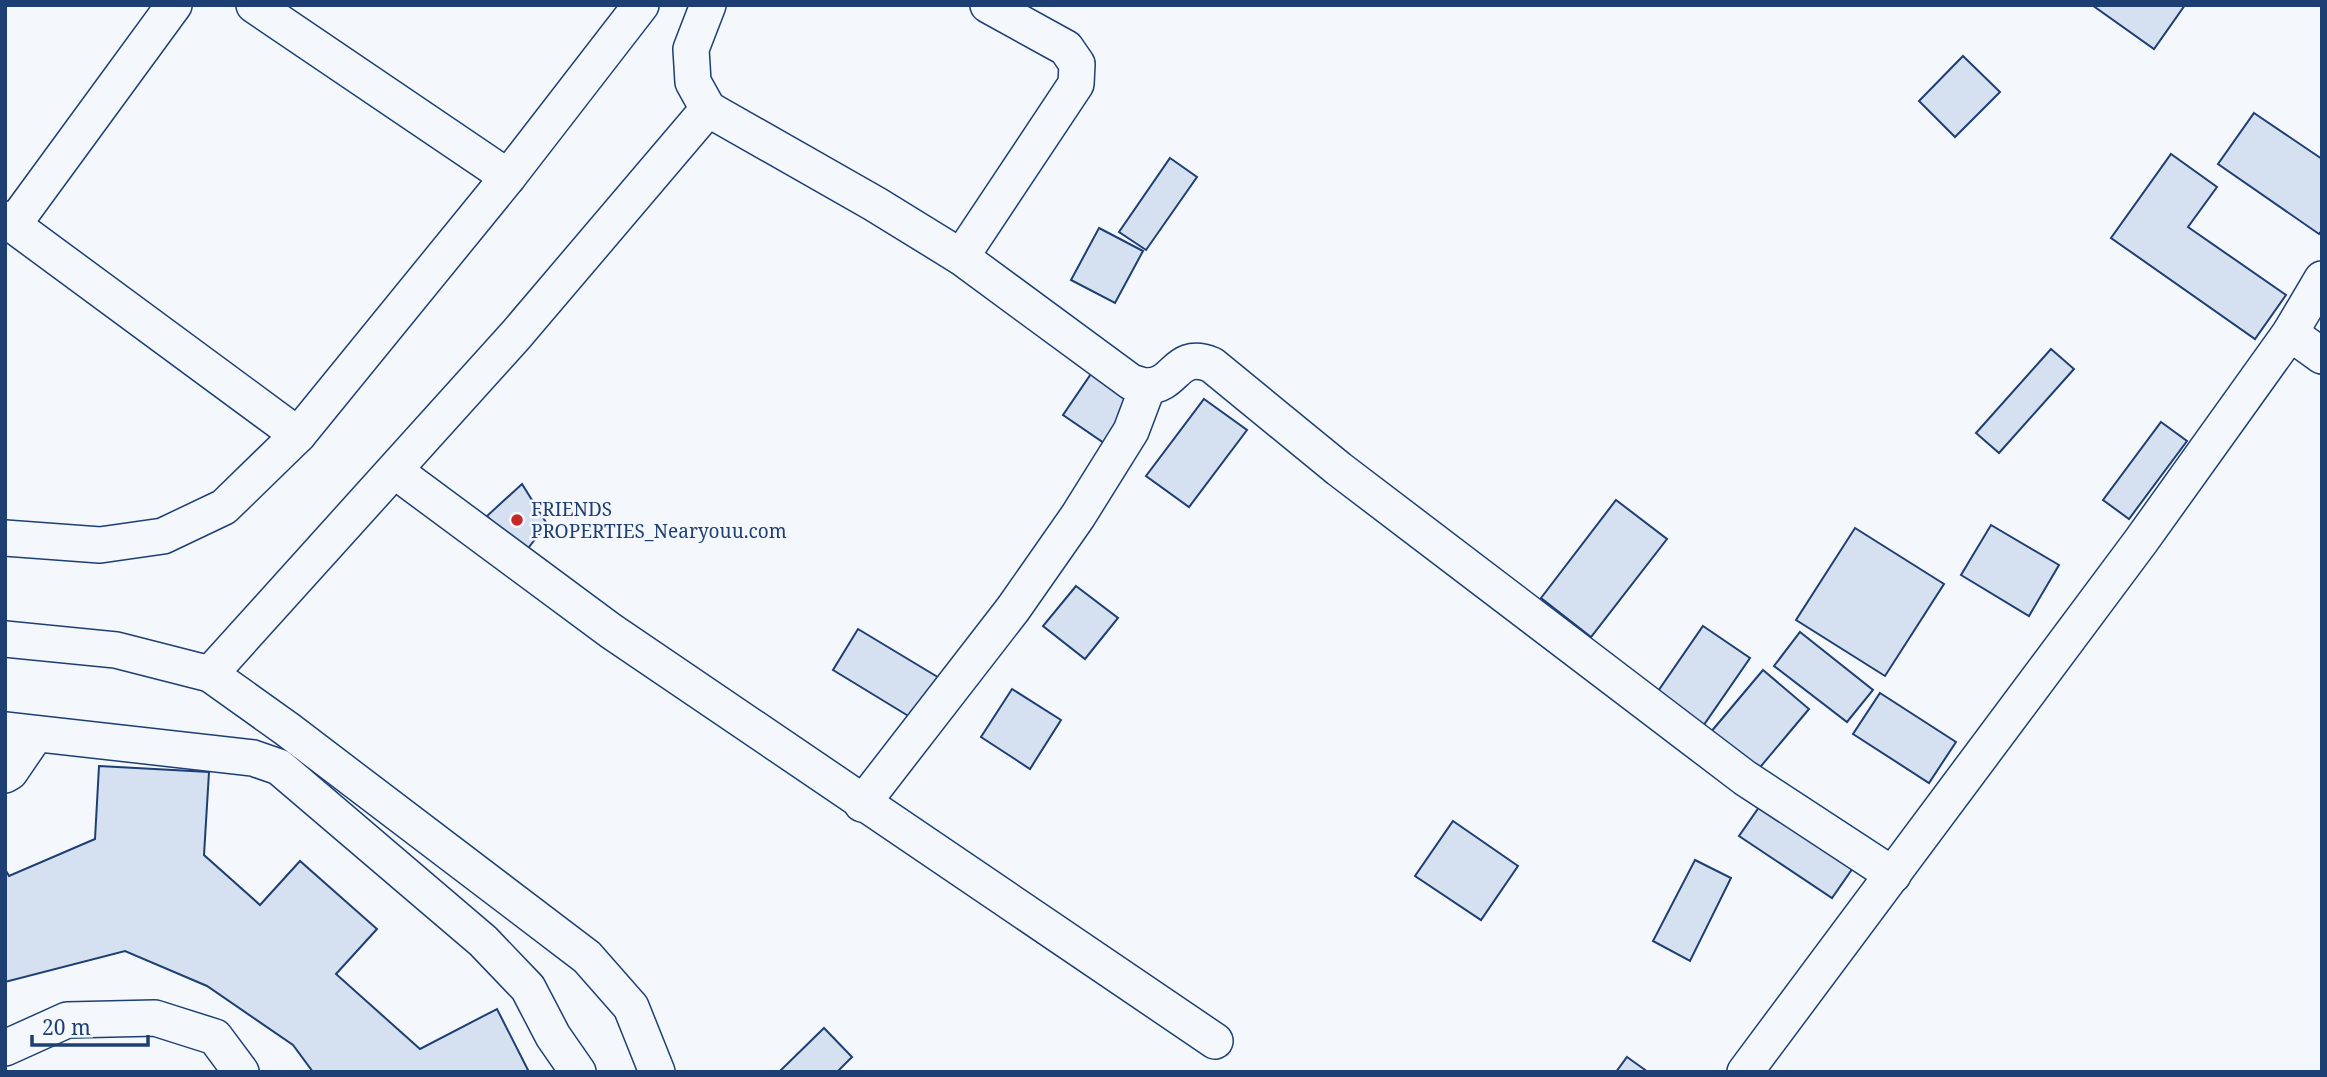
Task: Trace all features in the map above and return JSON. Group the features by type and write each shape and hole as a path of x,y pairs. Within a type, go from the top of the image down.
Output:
{"street":[{"path":"174,5 9,222 298,435"},
{"path":"254,5 508,177"},
{"path":"5,538 100,545 163,536 224,507 298,435 508,177 641,5"},
{"path":"708,5 691,50 693,82 708,108 961,257 1130,382 1147,386 1163,381 1183,364 1198,360 1212,365 1339,469 1745,778 1893,875"},
{"path":"961,257 1076,84 1077,64 1066,48 988,5"},
{"path":"210,674 516,335 708,108"},
{"path":"1745,1072 2141,541 2290,333 2322,279"},
{"path":"2290,333 2322,356"},
{"path":"862,804 1013,609 1078,516 1130,432 1147,386"},
{"path":"395,471 611,631 862,804 1215,1041"},
{"path":"5,639 116,650 210,674 287,729 587,957 631,1007 657,1072"},
{"path":"5,775 10,772 21,732 253,758 279,767 483,941 528,988 553,1036 578,1072"},
{"path":"5,1048 67,1020 155,1018 215,1037 241,1072"}],"building":[{"path":"2092,5 2185,5 2154,49"},
{"path":"1963,56 2000,92 1955,137 1919,101"},
{"path":"2254,113 2322,159 2322,230 2319,234 2218,164"},
{"path":"2171,154 2217,187 2188,227 2286,295 2255,339 2111,238"},
{"path":"1170,158 1197,177 1146,250 1119,232"},
{"path":"1099,228 1143,251 1115,303 1071,280"},
{"path":"2051,349 2074,369 1999,453 1976,433"},
{"path":"1093,371 1137,401 1107,445 1063,415"},
{"path":"1204,399 1247,430 1189,507 1146,476"},
{"path":"2161,422 2187,441 2129,519 2103,500"},
{"name":"FRIENDS PROPERTIES_Nearyouu.com","path":"522,484 547,524 522,556 487,516"},
{"path":"1616,500 1667,539 1591,637 1541,598"},
{"path":"1991,525 2059,565 2029,616 1961,575"},
{"path":"1855,528 1944,584 1885,676 1796,620"},
{"path":"1076,586 1118,618 1085,659 1043,626"},
{"path":"1703,626 1750,658 1701,729 1654,697"},
{"path":"858,629 941,679 915,720 833,670"},
{"path":"1800,632 1873,690 1847,722 1774,666"},
{"path":"1763,670 1809,709 1751,778 1705,739"},
{"path":"1012,689 1061,720 1030,769 981,737"},
{"path":"1880,693 1956,742 1929,783 1853,734"},
{"path":"99,766 209,772 204,855 260,905 300,861 377,929 336,974 420,1049 497,1009 529,1072 313,1072 293,1045 207,986 125,951 5,982 5,869 9,876 95,839"},
{"path":"1762,803 1855,865 1832,898 1739,836"},
{"path":"1453,821 1518,866 1481,920 1415,876"},
{"path":"1695,860 1731,878 1690,961 1653,941"},
{"path":"824,1028 852,1057 837,1072 779,1072"},
{"path":"1627,1057 1648,1072 1616,1072"}],"place":[{"name":"FRIENDS PROPERTIES_Nearyouu.com","path":"517,520"}]}
